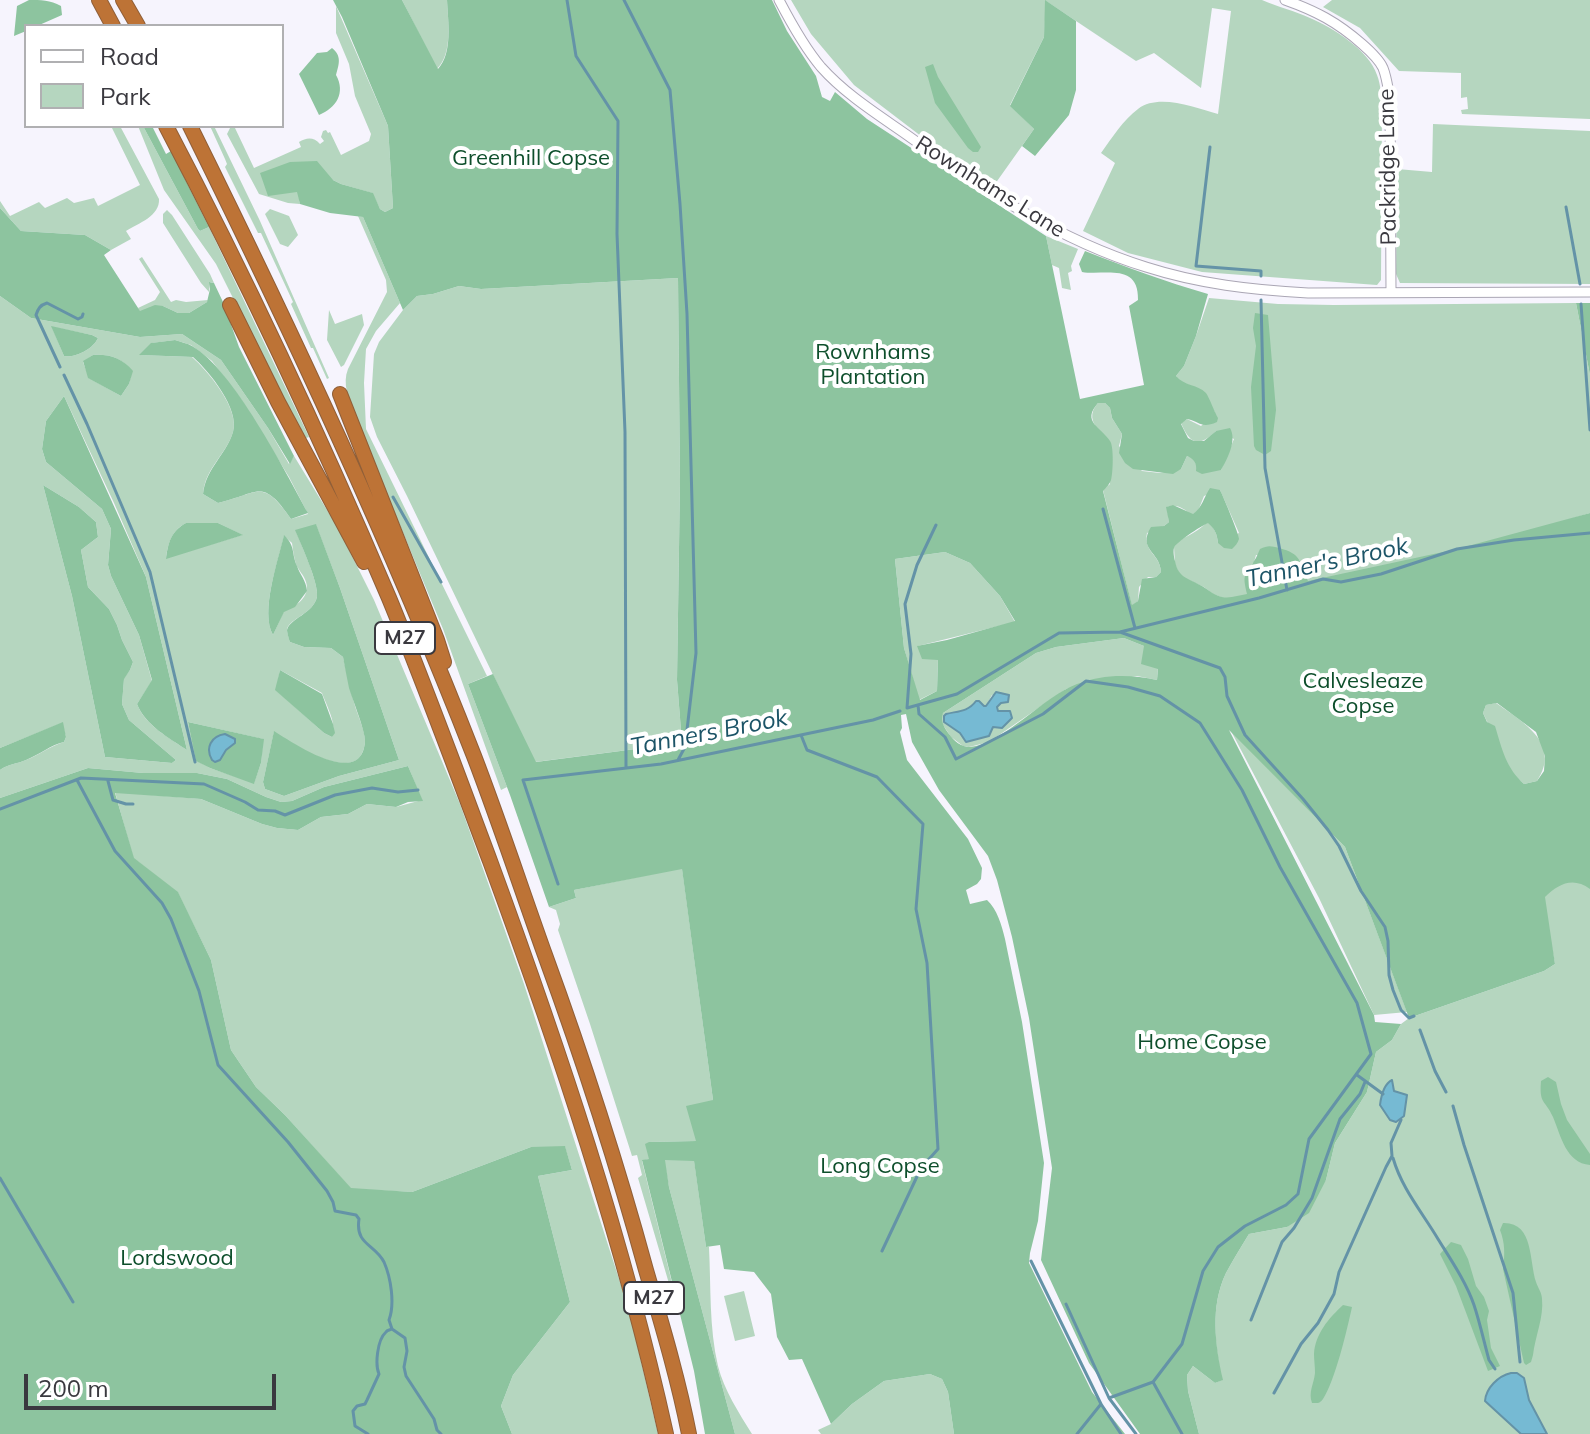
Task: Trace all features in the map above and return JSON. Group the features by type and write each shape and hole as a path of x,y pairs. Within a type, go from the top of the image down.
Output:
{"highway":[{"path":"99,0 112,24"},
{"path":"123,0 137,24"},
{"name":"M27","path":"167,128 296,389 389,599 435,712 551,1028 596,1169 653,1373 666,1434"},
{"name":"M27","path":"191,128 331,421 474,757"},
{"name":"M27","path":"230,305 367,568 389,599"},
{"name":"M27","path":"340,394 437,640 474,757 567,1016 616,1163 680,1388 689,1434"}],"street":[{"name":"Rownhams Lane","path":"779,0 811,54 830,76 858,100 970,180 1014,207 1084,244 1148,268 1222,285 1308,293 1590,292"},
{"name":"Packridge Lane","path":"1285,0 1313,10 1338,24 1377,59 1383,69 1390,99 1391,292"}],"green space":[{"path":"29,0 45,1 61,6 62,15 42,24 24,24 24,32 14,36 17,6"},
{"path":"333,0 402,0 438,69 448,46 447,0 772,0 787,31 816,76 822,97 830,101 835,92 867,119 1046,236 1080,399 1144,385 1129,306 1138,300 1137,288 1127,275 1082,272 1079,264 1085,251 1208,294 1196,336 1184,366 1176,376 1206,393 1218,418 1217,422 1208,425 1187,419 1181,424 1188,438 1204,441 1216,431 1230,428 1232,443 1221,470 1202,474 1196,471 1192,458 1187,456 1181,469 1173,474 1133,469 1119,453 1122,434 1110,408 1105,403 1098,403 1091,415 1094,424 1111,444 1112,477 1103,491 1132,605 1138,601 1142,579 1156,577 1161,572 1148,546 1147,535 1151,527 1164,526 1169,522 1166,507 1173,505 1193,514 1210,488 1220,490 1238,542 1232,549 1224,548 1208,523 1175,546 1174,556 1178,571 1184,576 1225,597 1247,594 1245,576 1260,549 1265,547 1286,550 1296,556 1308,581 1457,549 1590,513 1590,889 1578,883 1566,883 1545,897 1555,964 1544,971 1409,1018 1345,847 1229,730 1375,1022 1401,1024 1392,1040 1376,1052 1367,1092 1335,1143 1326,1180 1309,1213 1287,1227 1249,1234 1226,1273 1216,1312 1223,1380 1215,1383 1193,1366 1187,1375 1199,1434 1140,1434 1089,1363 1041,1260 1052,1168 1029,1018 1012,937 988,856 939,790 912,742 906,714 901,715 900,732 907,760 968,839 982,868 981,879 966,890 970,904 987,900 991,904 1005,939 1022,1022 1044,1163 1038,1221 1029,1263 1092,1392 1125,1434 954,1434 948,1392 942,1379 930,1374 884,1381 831,1424 802,1359 789,1360 777,1337 771,1294 754,1272 724,1269 720,1245 706,1247 694,1161 665,1160 669,1187 735,1434 705,1434 694,1371 642,1160 649,1159 645,1144 649,1142 696,1141 686,1106 713,1100 682,869 574,890 576,898 549,907 468,684 493,674 536,762 682,743 677,680 680,482 678,278 481,289 459,286 417,296 403,310 363,217 330,213 300,204 297,192 268,196 260,173 290,162 317,161 333,180 373,193 380,209 385,212 393,208 388,126","holes":["945,552 970,563 1000,596 1015,621 917,646 922,659 938,660 937,691 920,700 904,648 895,559","1124,638 1144,646 1141,664 1158,669 1157,680 1117,676 1097,678 1064,690 1010,729 983,744 967,747 951,737 943,724 943,713 1036,653 1056,647","1497,703 1536,732 1545,756 1544,771 1537,781 1524,784 1513,771 1505,758 1495,726 1487,722 1483,713 1486,705"]},
{"path":"402,0 447,0 447,46 437,69"},
{"path":"791,0 1262,0 1319,22 1366,57 1379,83 1382,106 1381,280 1377,285 1202,272 1128,253 1083,231 1115,163 1101,153 1133,113 1147,104 1166,102 1218,114 1231,11 1212,8 1201,88 1154,53 1136,61 1046,1 1044,37 1010,105 1034,129 995,184 955,162 854,85 811,34"},
{"path":"1045,0 1076,21 1076,90 1069,115 1035,156 1022,146 1034,129 1010,106 1044,37"},
{"path":"1332,0 1590,0 1590,119 1462,114 1461,110 1468,109 1467,97 1461,98 1461,73 1399,71 1360,28 1323,7"},
{"path":"336,6 388,126 393,208 385,212 380,209 372,193 333,180 298,192 300,204 259,194 227,134 230,128 235,128 254,168 301,147 299,142 305,139 313,139 320,144 324,141 321,137 326,130 330,132 341,155 369,141 371,134 355,96 349,64 336,33"},
{"path":"332,48 338,57 336,75 339,94 334,104 319,115 299,74 317,53"},
{"path":"933,64 981,147 978,152 968,148 935,103 925,67"},
{"path":"1433,124 1590,131 1590,284 1400,283 1396,274 1397,169 1432,172"},
{"path":"112,128 121,128 159,199 152,214 126,231 131,239 111,250 85,235 21,231 0,208 0,201 10,216 39,202 45,208 67,198 74,203 94,198 98,206 140,185"},
{"path":"139,128 144,128 198,229 209,227 309,437 306,438 267,366 216,264 164,190"},
{"path":"144,128 153,128 166,154 171,151 209,227 198,229"},
{"path":"211,128 215,128 260,221 327,379 261,233 258,233 225,167 227,164"},
{"path":"0,208 21,231 85,235 111,250 104,255 140,311 155,305 178,313 189,313 207,302 209,282 214,283 239,347 294,456 290,464 221,360 182,334 140,337 31,318 0,296"},
{"path":"270,209 289,216 298,235 288,247 280,244 265,214"},
{"path":"167,210 210,274 214,283 210,282 209,292 163,223 163,214"},
{"path":"358,216 363,217 400,303 376,331 366,349 366,429 487,676 468,684 507,787 501,790 443,629 347,391 348,369 387,292 386,280"},
{"path":"1046,236 1078,249 1072,271 1068,273 1071,290 1062,288 1059,268 1052,265"},
{"path":"142,257 171,302 207,302 189,313 178,313 163,306 140,312 138,308 155,300 160,292 139,259"},
{"path":"678,278 680,482 677,680 682,743 535,762 377,437 370,417 374,354 379,342 417,296 459,286 481,289"},
{"path":"0,296 31,318 140,337 182,334 221,360 289,464 294,456 338,528 374,600 460,804 524,984 629,1310 658,1434 512,1434 501,1406 513,1375 570,1302 538,1176 572,1170 565,1147 531,1147 412,1192 351,1189 256,1087 231,1050 211,960 178,893 136,860 146,875 168,895 216,1010 223,1044 245,1080 326,1166 357,1197 375,1208 394,1230 407,1260 430,1346 449,1385 484,1413 494,1434 426,1434 414,1403 402,1388 385,1407 382,1434 359,1434 361,1419 378,1406 382,1398 381,1289 378,1273 348,1226 290,1171 241,1107 213,1084 153,904 123,875 92,855 69,848 42,849 24,793 93,772 115,807 127,850 133,857 115,792 201,799 262,824 298,830 321,817 348,814 367,804 396,807 422,800 408,766 324,787 292,801 281,802 227,779 197,773 143,773 88,768 0,798 0,770 64,742 66,737 62,723 0,748","holes":["52,327 98,338 88,349 64,356","175,340 191,345 212,361 241,399 308,514 291,519 266,493 252,493 218,503 203,494 208,477 233,432 232,413 214,381 192,357 140,355 152,343","93,355 115,358 132,371 129,384 121,396 89,378 83,362","64,396 146,577 187,750 151,724 137,704 152,681 139,635 111,576 108,565 111,529 102,509 46,462 42,449 46,421","43,485 79,507 96,522 98,537 81,550 88,587 109,609 133,662 124,678 122,704 129,720 176,760 172,763 105,757 72,596","186,523 218,523 242,535 166,558 174,533","316,525 399,760 339,776 284,796 265,789 263,782 274,732 310,753 340,763 352,762 361,755 365,741 343,657 331,648 304,647 290,642 289,625 315,603 317,591 296,531","284,536 292,543 296,564 307,587 301,601 284,611 273,635 268,613 271,586","280,670 322,693 332,721 332,737 276,690","188,722 263,739 261,763 254,783 197,761"]},
{"path":"1209,298 1334,305 1576,303 1590,375 1590,513 1263,613 1213,594 1184,578 1175,564 1176,544 1208,522 1218,543 1239,533 1220,490 1204,496 1198,511 1192,515 1177,506 1167,507 1169,522 1147,533 1147,545 1158,561 1161,572 1156,577 1148,577 1139,587 1138,601 1132,606 1103,490 1110,484 1100,432 1092,414 1098,403 1105,403 1110,408 1122,434 1119,446 1142,471 1160,473 1181,469 1187,456 1194,459 1197,466 1221,470 1234,439 1216,431 1204,440 1195,441 1188,436 1181,423 1187,419 1201,426 1215,412 1199,389 1179,381 1176,376 1184,366","holes":["1256,555 1299,560 1305,573 1246,572"]},
{"path":"1576,303 1590,303 1590,375"},
{"path":"329,310 335,324 362,314 364,325 341,367 327,340"},
{"path":"1255,313 1268,315 1276,410 1271,451 1265,455 1254,446 1251,387 1256,346 1253,328"},
{"path":"51,326 98,338 84,352 64,356"},
{"path":"175,340 192,346 208,358 241,398 308,513 291,519 266,493 252,493 218,503 203,494 208,477 230,440 234,423 222,391 193,357 139,355 151,343"},
{"path":"93,355 115,358 133,371 121,396 88,378 83,361"},
{"path":"64,396 146,577 187,750 152,725 137,704 152,680 139,635 111,576 108,565 111,529 102,509 46,462 42,449 46,421"},
{"path":"43,485 79,507 96,522 98,537 81,550 88,587 109,609 133,662 124,679 122,704 129,720 176,760 172,763 105,757 72,596"},
{"path":"186,523 218,523 243,535 166,559 171,538"},
{"path":"316,524 399,760 339,776 284,796 265,789 263,782 274,731 310,752 340,763 352,762 361,755 365,741 343,657 331,648 304,647 290,642 287,630 292,622 311,608 317,597 312,574 295,530"},
{"path":"284,535 292,546 307,591 295,607 284,612 273,635 269,625 269,600"},
{"path":"945,552 970,563 1000,596 1015,622 918,646 938,659 937,691 919,700 904,648 895,559"},
{"path":"1124,638 1144,646 1158,668 1157,680 1137,676 1066,689 989,742 969,747 951,737 941,722 943,713 1036,653 1056,647","holes":["992,695 1001,703 997,707 998,711 1002,711 999,727 992,727 989,736 966,742 953,727 949,713 964,711 976,701 986,706"]},
{"path":"280,670 322,694 333,724 335,733 332,737 275,690"},
{"path":"1496,703 1527,726 1542,745 1544,768 1537,781 1524,784 1512,774 1483,713 1486,705"},
{"path":"63,722 64,742 0,770 0,748"},
{"path":"188,722 264,739 254,784 196,761"},
{"path":"1231,731 1345,847 1407,1012 1374,1015 1319,898"},
{"name":"Lordswood","path":"408,766 423,801 396,807 367,804 348,814 321,817 298,830 262,824 201,799 115,793 134,858 178,892 211,960 231,1050 256,1087 351,1188 412,1192 531,1147 565,1146 572,1170 538,1176 570,1302 513,1375 501,1406 512,1434 0,1434 0,798 88,768 143,773 197,773 227,779 281,802 292,801 324,787"},
{"path":"682,868 713,1100 696,1141 649,1142 649,1159 642,1161 673,1287 670,1287 638,1178 642,1175 637,1155 632,1156 558,930 560,924 556,910 549,907 576,898 574,890"},
{"path":"1590,880 1590,1434 1199,1434 1187,1375 1193,1366 1215,1383 1222,1380 1216,1312 1226,1273 1249,1234 1287,1227 1326,1180 1335,1143 1367,1092 1376,1052 1392,1040 1401,1024 1409,1018 1544,971 1555,964 1540,884"},
{"path":"1548,1077 1556,1082 1567,1120 1590,1154 1590,1165 1570,1154 1543,1101 1541,1081"},
{"path":"664,1160 694,1160 706,1247 709,1247 715,1352 728,1393 752,1434 735,1434"},
{"path":"1503,1223 1513,1224 1525,1236 1542,1297 1542,1313 1533,1355 1526,1365 1503,1269 1504,1249 1500,1230"},
{"path":"1451,1242 1461,1245 1489,1311 1487,1320 1491,1348 1500,1366 1488,1371 1456,1286 1440,1254"},
{"path":"744,1291 755,1336 735,1341 724,1296"},
{"path":"1343,1305 1352,1307 1336,1368 1323,1399 1312,1403 1317,1340 1328,1321"},
{"path":"930,1374 942,1379 948,1392 954,1434 821,1434 818,1430 831,1424 884,1381"}],"water":[{"path":"996,692 1009,695 1008,702 997,707 998,711 1010,711 1012,718 1002,728 993,727 989,736 966,742 960,733 944,722 946,714 966,709 976,701 986,706"},
{"path":"225,734 235,739 235,743 215,762 210,756 211,743"},
{"path":"1392,1080 1394,1091 1407,1095 1404,1116 1396,1122 1390,1120 1380,1105 1385,1088"},
{"path":"1511,1373 1524,1378 1529,1400 1547,1434 1521,1434 1485,1401 1494,1383"}],"waterway":[{"path":"567,0 576,56 618,121 617,234 625,432 626,768"},
{"path":"624,0 670,90 680,204 687,314 696,653 685,747 678,760"},
{"path":"1210,147 1196,266 1261,271 1261,276"},
{"path":"1566,207 1580,284"},
{"path":"1261,300 1265,468 1287,590"},
{"path":"60,367 36,315 47,303 78,319 83,314"},
{"path":"1581,304 1590,430"},
{"path":"64,375 150,572 195,762"},
{"path":"393,497 441,582"},
{"path":"1103,509 1135,628"},
{"name":"Tanner's Brook","path":"936,525 917,565 905,604 911,654 907,708 957,694 1059,633 1120,632 1323,579 1341,582 1381,574 1457,549 1590,533"},
{"path":"1120,632 1220,668 1225,677 1227,696 1245,735 1328,830 1361,891 1385,927 1393,990 1401,1010 1409,1018 1414,1016"},
{"path":"918,705 919,714 945,737 956,759 1043,714 1086,681 1128,687 1160,696 1200,723 1242,790 1280,867 1357,1003 1371,1054 1309,1139 1298,1194 1286,1205 1245,1226 1218,1247 1203,1271 1182,1344 1153,1382 1109,1398"},
{"name":"Tanners Brook","path":"558,884 523,780 661,764 873,720 900,711"},
{"path":"801,735 807,750 877,777 923,824 916,909 927,963 938,1149 921,1168 882,1251"},
{"name":"Tanners Brook","path":"0,809 81,778 204,784 258,810 285,815 335,795 372,788 398,792 418,790"},
{"path":"77,780 115,851 162,903 171,919 199,991 218,1065 288,1142 327,1191 335,1211 356,1215 360,1234 384,1262 391,1291 389,1320 392,1329 405,1338 406,1376 441,1434"},
{"path":"108,781 113,800 133,804"},
{"path":"1420,1030 1446,1092"},
{"path":"1357,1075 1383,1094"},
{"path":"1251,1320 1282,1242 1312,1198 1340,1119 1360,1094 1365,1082"},
{"path":"1453,1106 1513,1293 1520,1362"},
{"path":"1274,1393 1334,1294 1339,1272 1392,1156 1391,1143 1401,1120"},
{"path":"1393,1158 1407,1190 1467,1288 1489,1360 1495,1369"},
{"path":"0,1178 73,1302"},
{"path":"1031,1261 1101,1404 1121,1434"},
{"path":"1066,1304 1109,1398 1136,1434"},
{"path":"368,1434 355,1426 353,1411 367,1400 379,1374 379,1346 386,1331 392,1329"},
{"path":"1153,1382 1182,1434"},
{"path":"1077,1434 1101,1404"}],"park label":[{"name":"Greenhill Copse","path":"531,158"},
{"name":"Rownhams Plantation","path":"873,364"},
{"name":"Calvesleaze Copse","path":"1363,694"},
{"name":"Home Copse","path":"1202,1042"},
{"name":"Long Copse","path":"880,1166"}]}
